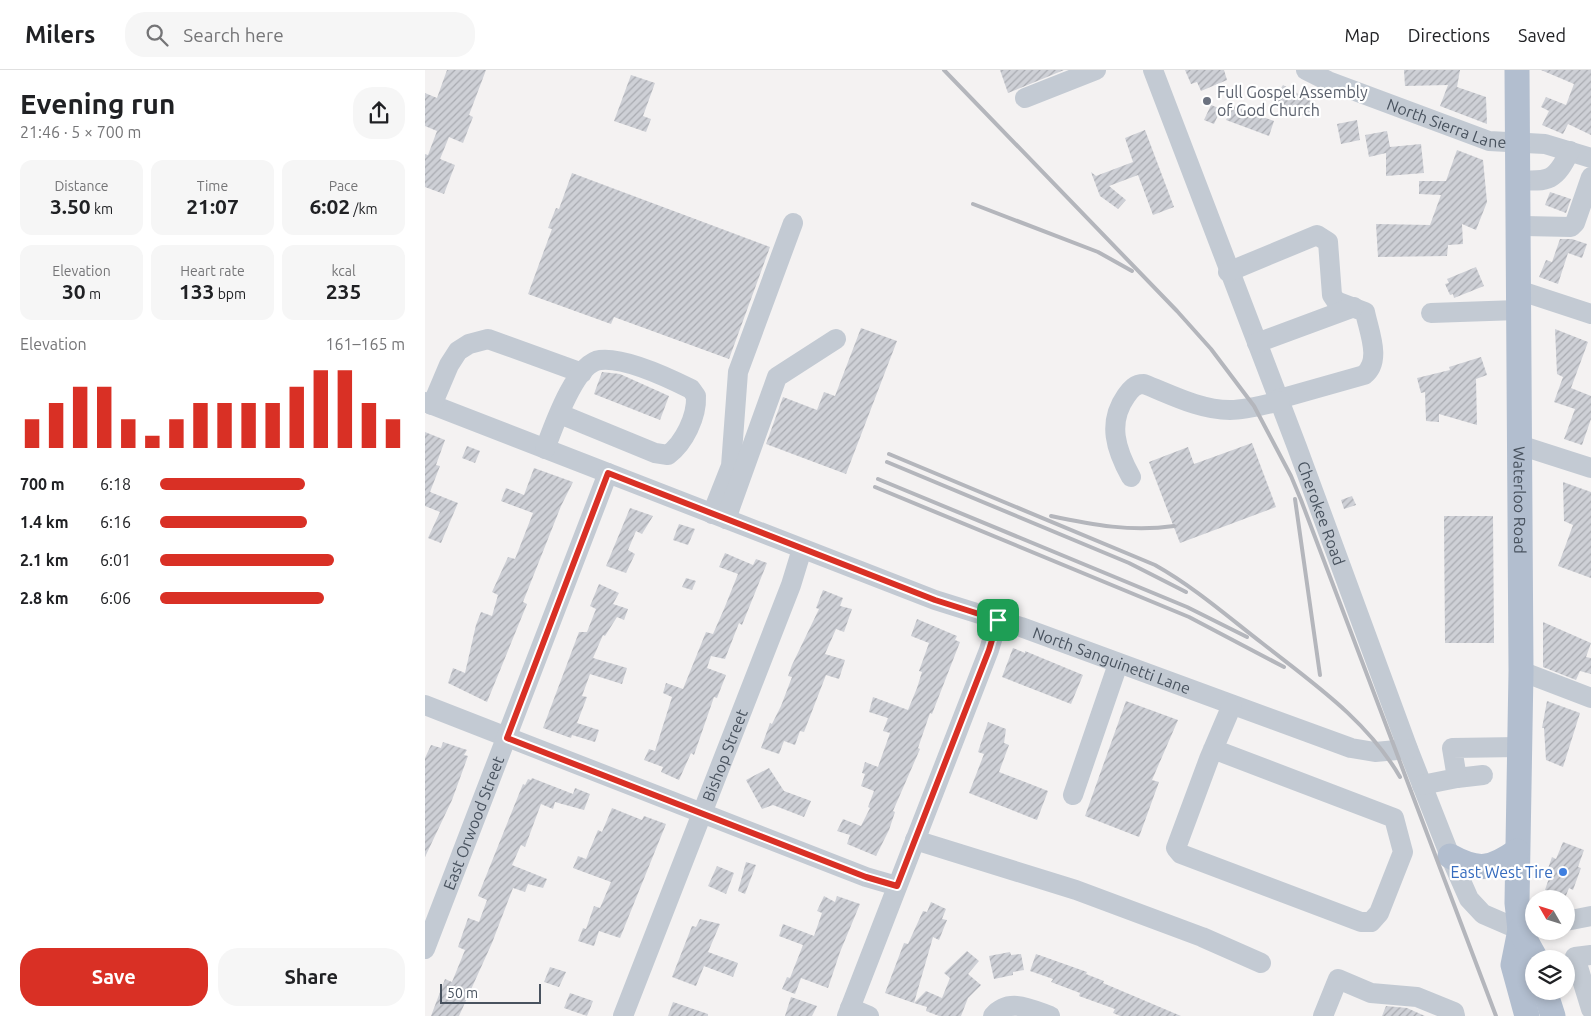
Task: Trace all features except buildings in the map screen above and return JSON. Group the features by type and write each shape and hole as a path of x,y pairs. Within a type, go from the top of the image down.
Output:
{"main road":[{"name":"Waterloo Road","path":"1517,70 1521,671 1517,903 1525,924"},
{"path":"1450,856 1467,865 1480,867 1498,864 1517,851"},
{"name":"Waterloo Road","path":"1525,934 1513,965 1527,1016"},
{"path":"1548,1000 1553,1016"}],"street":[{"path":"1025,98 1096,70"},
{"name":"Cherokee Road","path":"1153,70 1450,856 1469,899 1483,914 1525,928"},
{"name":"North Sierra Lane","path":"1307,70 1329,81 1489,141 1545,144 1591,158"},
{"path":"1517,180 1544,181 1553,177 1561,168 1570,151"},
{"path":"1517,226 1571,227 1575,223 1591,177"},
{"path":"719,516 731,466 738,372 793,223"},
{"path":"1131,477 1122,461 1115,420 1117,411 1125,398 1138,384 1214,409 1232,410 1279,400 1363,375 1369,371 1374,359 1365,312 1336,301 1333,295 1328,242 1317,235 1229,272"},
{"path":"1431,313 1518,300 1591,314"},
{"path":"1257,343 1354,307"},
{"path":"429,404 458,351 469,344 488,339 582,374"},
{"path":"719,516 777,377 836,339"},
{"path":"545,449 565,401 582,374 588,367 599,360 627,364 695,392 696,401 685,436 677,448 668,455 662,455 560,414"},
{"name":"North Sanguinetti Lane","path":"429,404 935,600 998,620 1351,748 1375,752 1408,749"},
{"path":"1519,445 1591,468"},
{"name":"East Orwood Street","path":"425,949 608,473"},
{"name":"Bishop Street","path":"623,1016 791,585 802,549"},
{"path":"869,1016 849,1012 989,650 998,620"},
{"path":"1073,795 1118,664"},
{"path":"1521,671 1591,698"},
{"path":"425,705 866,877 897,886"},
{"path":"1213,749 1394,818 1403,852 1379,913 1371,922 1361,922 1181,854 1176,848 1213,749 1232,705"},
{"path":"1457,778 1452,748 1519,746"},
{"path":"1422,785 1483,775"},
{"path":"915,840 1076,890 1202,937 1261,963"},
{"path":"1575,919 1591,916"},
{"path":"1591,955 1575,957 1591,1010"},
{"path":"1323,1016 1338,979 1371,993 1417,997 1454,1012 1455,1016"},
{"path":"993,1016 1003,1007 1015,1005 1050,1016"}],"railway":[{"path":"944,70 1177,311 1211,349 1254,406 1291,476 1301,500 1496,1016"},
{"path":"973,204 1098,252 1132,271"},
{"path":"889,454 1155,565 1210,602 1320,688 1356,720 1387,757 1400,777"},
{"path":"887,462 1129,563 1186,592"},
{"path":"878,479 1187,607 1247,637"},
{"path":"875,487 1189,617 1284,667"},
{"path":"1295,499 1320,675"},
{"path":"1051,516 1112,527 1158,528 1174,526"}],"place":[{"name":"Full Gospel Assembly of God Church","path":"1207,101"},
{"name":"East West Tire","path":"1563,872"}],"route":[{"path":"608,473 935,600 998,620 989,650 897,886 866,877 507,738 608,473"}]}
